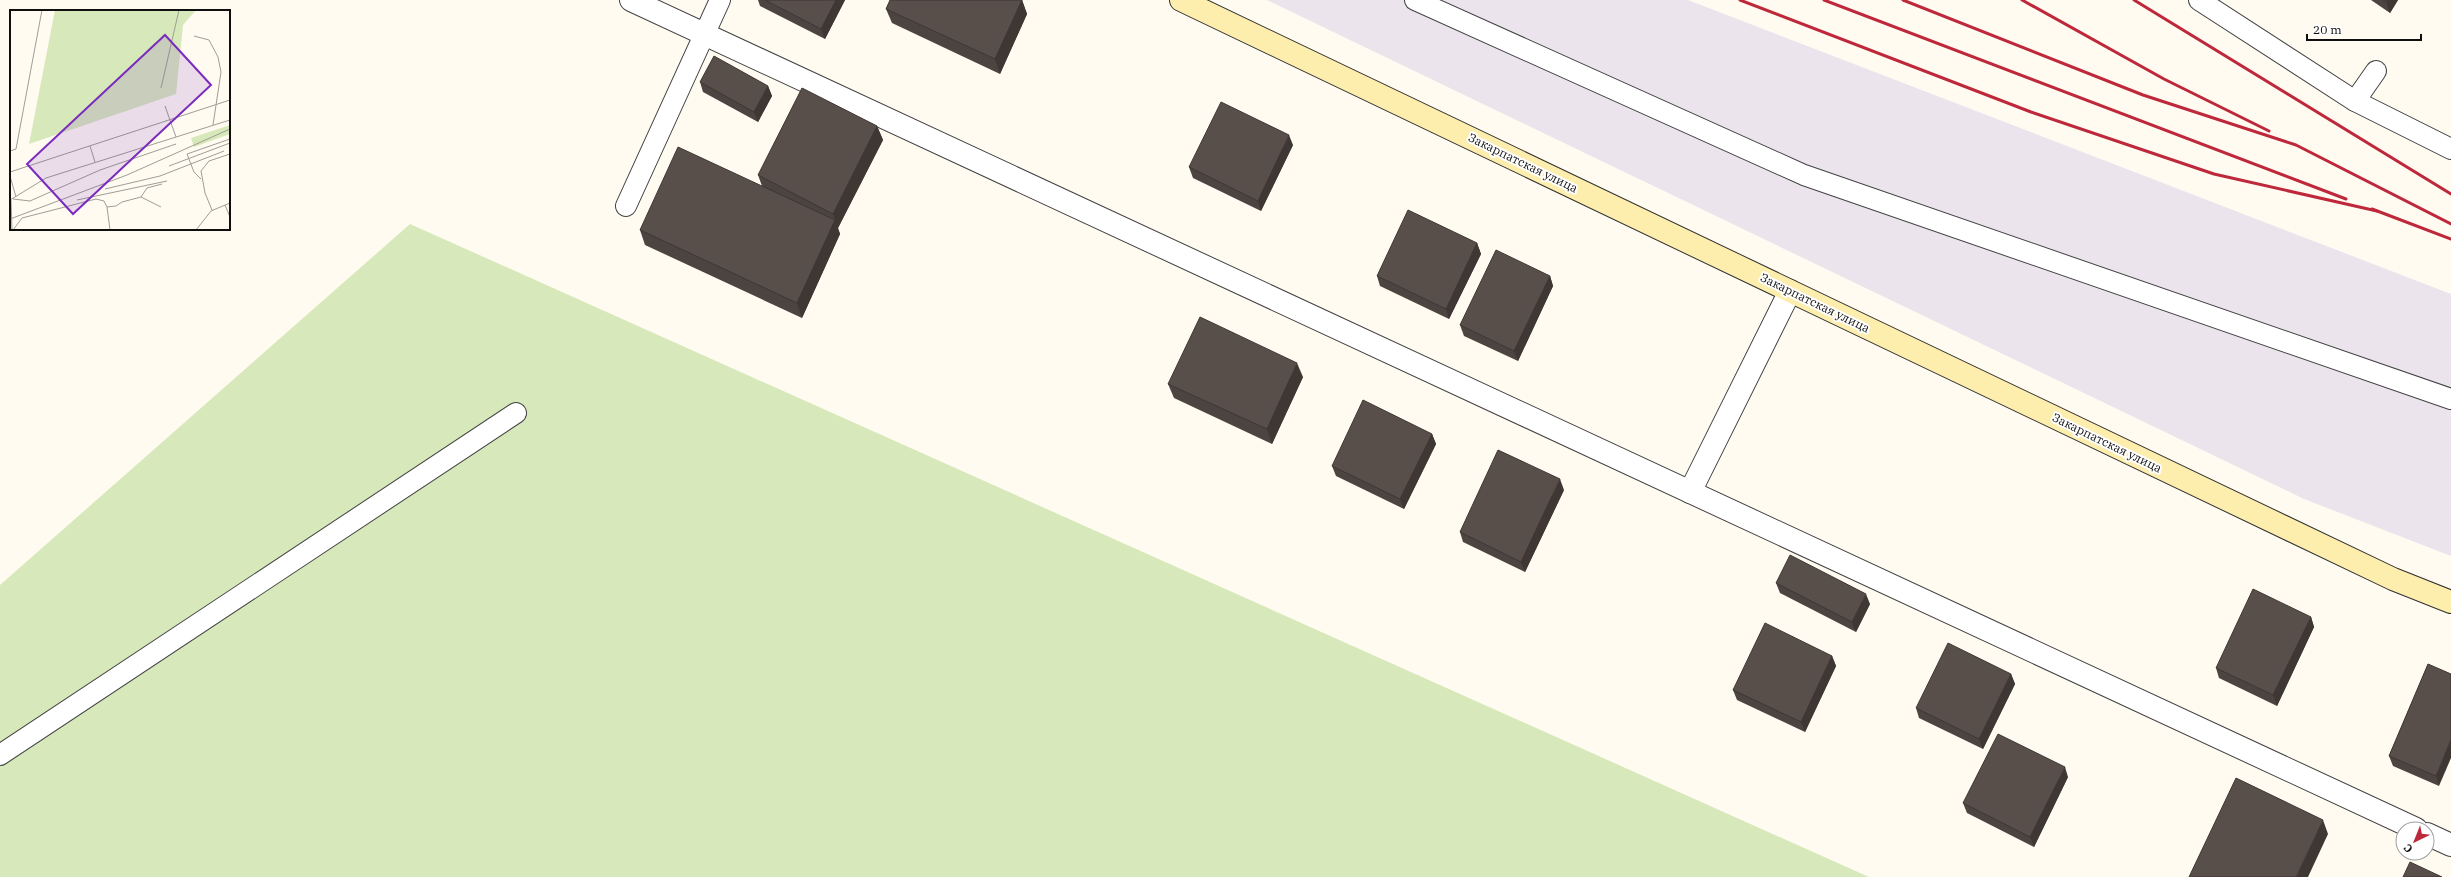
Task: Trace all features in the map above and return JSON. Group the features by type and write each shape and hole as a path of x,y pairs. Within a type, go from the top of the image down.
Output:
{"street":[{"path":"631,0 2399,821"},
{"name":"Закарпатская улица","path":"1181,0 2393,579 2451,602"},
{"path":"1690,492 1790,291"},
{"path":"2435,838 2451,845"}],"lane":[{"path":"626,206 720,0"},
{"path":"1415,0 1804,175 2451,399"},
{"path":"2200,0 2355,102 2451,149"},
{"path":"2355,102 2376,70"},
{"path":"0,755 516,413"}],"shaded area":[{"path":"1267,0 1688,0 2451,294 2451,556 2304,499"}],"green space":[{"path":"410,224 1869,877 0,877 0,585"}],"building":[{"path":"765,0 836,0 821,29"},
{"path":"890,0 1022,0 995,59 886,9"},
{"path":"714,56 768,86 754,112 700,82"},
{"path":"802,88 877,126 833,214 758,175"},
{"path":"1221,102 1289,135 1258,201 1189,167"},
{"path":"678,147 835,220 797,303 640,230"},
{"path":"1408,210 1477,243 1446,309 1377,276"},
{"path":"1496,250 1550,276 1514,351 1460,325"},
{"path":"1200,317 1297,363 1267,429 1168,384"},
{"path":"1363,400 1432,434 1400,499 1332,466"},
{"path":"1498,450 1560,479 1521,562 1460,532"},
{"path":"1790,555 1866,594 1852,622 1776,583"},
{"path":"2253,589 2311,617 2273,695 2216,668"},
{"path":"1765,623 1832,656 1801,722 1733,690"},
{"path":"1948,643 2011,674 1979,739 1916,708"},
{"path":"2428,664 2451,674 2451,739 2436,776 2389,756"},
{"path":"1998,734 2065,767 2030,837 1963,803"},
{"path":"2236,778 2323,820 2296,877 2189,877"},
{"path":"2410,862 2442,877 2403,877"}],"railway":[{"path":"1740,0 2031,112 2214,174 2377,211"},
{"path":"1824,0 2346,199"},
{"path":"1903,0 2143,95 2296,145 2451,224"},
{"path":"2022,0 2164,79 2269,131"},
{"path":"2134,0 2451,194"},
{"path":"2372,209 2451,239"}]}
